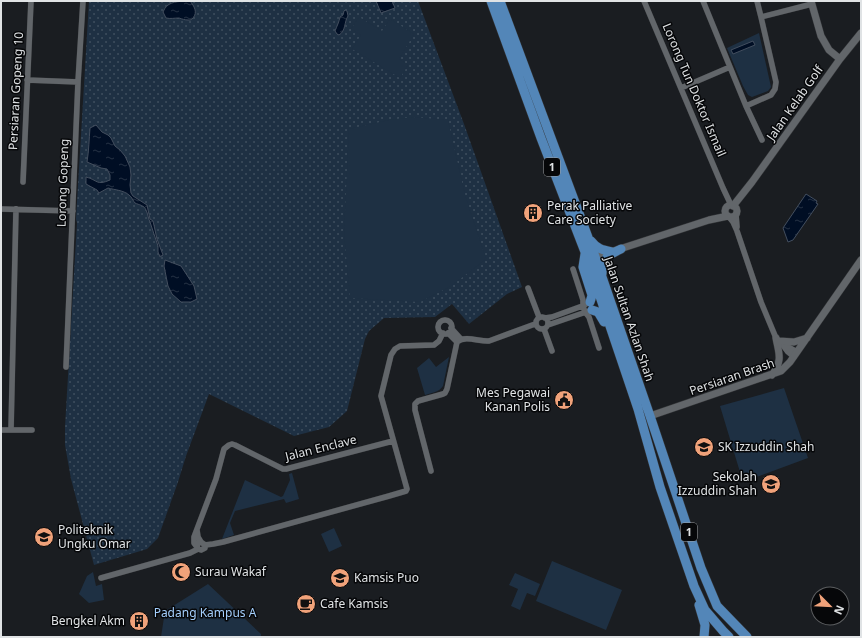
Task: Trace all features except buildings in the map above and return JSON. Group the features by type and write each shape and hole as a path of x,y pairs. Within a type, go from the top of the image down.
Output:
{"main road":[{"name":"Jalan Sultan Azlan Shah","path":"491,1 541,138 585,252 638,409 660,487 694,586 705,610 722,631 729,637"},
{"name":"Jalan Sultan Azlan Shah","path":"500,1 586,231 701,568 717,606 747,637"},
{"path":"586,231 592,243 596,247 601,250 617,250"},
{"path":"604,282 602,266 609,255 617,250"},
{"path":"585,252 583,267 592,295 592,299 587,308 600,314 613,336"},
{"path":"595,257 594,267 614,327 613,336"},
{"path":"694,586 704,625 704,637"},
{"path":"717,606 730,628 739,637"}],"street":[{"name":"Persiaran Gopeng 10","path":"23,182 31,1"},
{"name":"Lorong Gopeng","path":"66,367 78,82 83,1"},
{"name":"Lorong Tun Doktor Ismail","path":"644,1 723,188 726,201 731,211 761,302 779,341"},
{"path":"703,1 746,106 762,140"},
{"path":"746,106 771,95 775,89 776,82 757,1"},
{"path":"761,18 812,2 821,36 829,50 840,59"},
{"name":"Jalan Kelab Golf","path":"731,211 840,59 861,33"},
{"path":"681,88 730,67"},
{"path":"27,80 78,82"},
{"path":"1,209 73,211"},
{"path":"11,430 16,209"},
{"path":"595,257 709,220 731,211"},
{"name":"Persiaran Brash","path":"650,416 781,371 796,354 861,260"},
{"path":"573,269 599,348"},
{"path":"528,288 542,317 548,321 546,327 552,351"},
{"path":"203,543 213,544 230,540 406,491 407,489 381,396 391,355 395,349 400,346 434,345 447,331 459,340 489,341 535,324 536,320 542,317 552,317 587,308"},
{"path":"535,324 540,329 587,308"},
{"path":"779,341 794,342 807,338"},
{"path":"431,471 415,410 415,404 418,401 445,393 459,340"},
{"path":"779,341 796,354"},
{"path":"772,375 780,359 779,341"},
{"path":"1,430 32,430"},
{"name":"Jalan Enclave","path":"197,548 193,540 216,479 224,449 229,445 235,445 283,469 286,469 393,441"},
{"path":"101,578 190,553 197,548 202,550 205,548 198,537 197,528"}],"green space":[{"path":"89,1 418,1 522,287 507,294 469,324 452,304 435,317 384,318 369,331 365,339 347,411 329,427 294,436 209,394 158,538 147,549 94,565 71,479 65,445 76,219"},
{"path":"359,17 382,31 390,19 414,34 399,59 408,65 400,78 352,49 361,35 351,29"},
{"path":"759,33 771,87 768,91 752,97 748,95 743,86 727,48"},
{"path":"413,117 448,120 465,195 486,259 451,286 420,302 350,298 344,233 349,129 389,120"},
{"path":"449,357 443,386 433,393 425,395 417,368 429,358 436,367"},
{"path":"784,388 808,458 743,482 720,406"},
{"path":"292,473 299,499 286,503 284,499 235,511 230,523 234,535 222,539 245,480 281,497 283,496 290,480 289,474"},
{"path":"334,528 342,546 329,552 321,534"},
{"path":"552,561 622,590 606,630 536,601"},
{"path":"93,572 96,586 102,584 104,600 89,603 79,594 87,576"},
{"path":"515,573 540,584 535,596 527,593 520,610 511,606 518,589 509,585"},
{"name":"Padang Kampus A","path":"208,584 261,634 261,637 161,637 165,611"}],"water":[{"path":"190,1 194,7 195,14 191,20 166,18 163,12 169,4"},
{"path":"376,1 392,1 395,8 381,13"},
{"path":"345,10 347,11 348,16 344,29 339,35 335,31 340,17 343,15"},
{"path":"753,41 755,45 733,54 731,50"},
{"path":"96,125 102,132 111,138 115,146 125,156 130,167 131,193 147,205 150,219 153,221 157,239 163,255 160,257 158,246 144,207 135,203 130,196 119,190 108,188 99,193 97,190 86,184 86,177 97,182 105,182 110,180 110,175 107,169 87,162 90,128"},
{"path":"806,194 817,201 816,203 818,204 793,240 788,242 783,228"},
{"path":"165,260 181,266 194,286 197,299 191,302 181,302 172,294 168,286 164,266"}],"place":[{"name":"Perak Palliative Care Society","path":"533,213"},
{"name":"Mes Pegawai Kanan Polis","path":"564,400"},
{"name":"SK Izzuddin Shah","path":"704,447"},
{"name":"Sekolah Izzuddin Shah","path":"771,484"},
{"name":"Politeknik Ungku Omar","path":"44,537"},
{"name":"Surau Wakaf","path":"181,572"},
{"name":"Kamsis Puo","path":"340,578"},
{"name":"Cafe Kamsis","path":"306,604"},
{"name":"Bengkel Akm","path":"139,621"}]}
